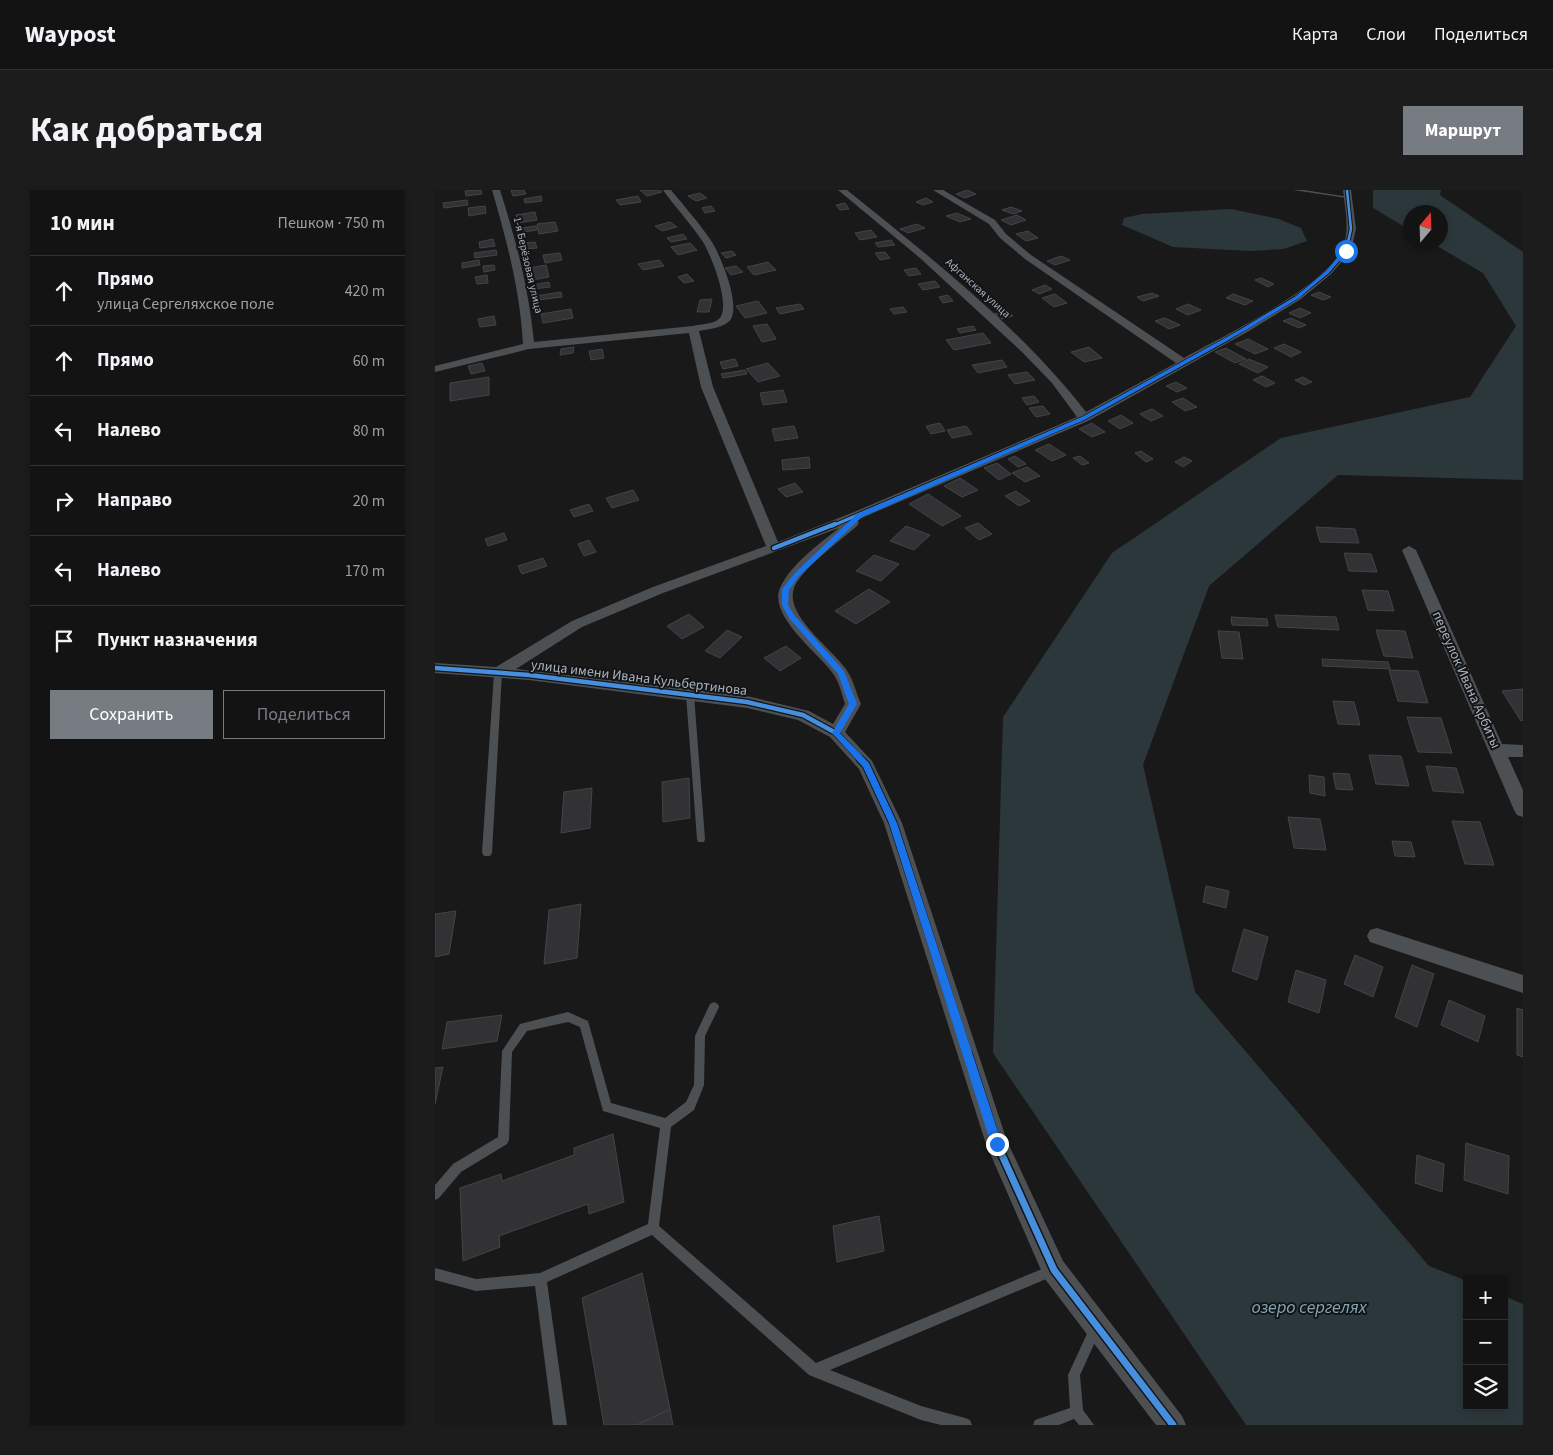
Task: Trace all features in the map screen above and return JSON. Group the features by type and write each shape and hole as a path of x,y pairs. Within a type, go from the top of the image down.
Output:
{"street":[{"name":"1-я Берёзовая улица","path":"496,190 509,232 527,313 529,346"},
{"path":"435,369 529,346 693,329 712,326 726,318 729,305 722,275 708,243 667,190"},
{"name":"Афганская улица","path":"842,190 923,256 1027,350 1057,381 1084,418"},
{"path":"937,190 992,222 1003,236 1028,257 1182,362"},
{"path":"498,673 577,624 658,590 859,515 1084,418 1182,362 1245,329 1297,298 1328,272 1346,251 1351,228 1347,193"},
{"path":"693,329 707,387 774,548"},
{"path":"836,733 853,704 841,673 791,616 785,605 786,589 797,574 859,515"},
{"name":"переулок Ивана Арбиты","path":"1409,550 1523,810"},
{"name":"улица имени Ивана Кульбертинова","path":"435,668 498,673 747,702 803,714 836,733 866,765 893,823 997,1144 1054,1270 1173,1425"},
{"path":"1497,750 1523,751"},
{"path":"1377,936 1523,984"}],"lane":[{"path":"1295,190 1347,193"},
{"path":"487,853 498,673"},
{"path":"690,695 701,839"},
{"path":"653,1228 666,1124 690,1106 699,1085 700,1036 714,1007"},
{"path":"435,1194 457,1168 503,1140 507,1051 524,1027 568,1017 584,1024 607,1106 666,1124"},
{"path":"435,1274 476,1285 540,1279 653,1228"},
{"path":"653,1228 814,1370 921,1413 965,1425"},
{"path":"814,1370 1054,1270"},
{"path":"540,1279 560,1425"},
{"path":"1087,1425 1077,1412 1074,1375 1096,1326"},
{"path":"1040,1425 1077,1412"}],"water":[{"name":"озеро сергелях","path":"1373,190 1441,190 1440,195 1523,252 1523,480 1338,475 1209,586 1143,765 1195,992 1429,1266 1463,1279 1463,1410 1508,1410 1508,1298 1523,1304 1523,1425 1246,1425 993,1053 1003,717 1112,553 1281,438 1470,397 1516,326 1483,273 1444,250 1448,250 1448,205 1403,205 1403,226 1373,208"},
{"path":"1231,209 1279,219 1301,228 1307,241 1284,249 1251,251 1173,247 1122,225 1124,218 1142,214"}],"building":[{"path":"481,190 482,194 466,196 465,191"},
{"path":"511,190 524,190 526,194 513,196"},
{"path":"640,190 659,190 662,192 647,196"},
{"path":"967,190 976,194 965,198 956,194"},
{"path":"700,193 707,198 696,201 688,196"},
{"path":"541,196 542,201 525,203 524,199"},
{"path":"638,196 641,202 620,205 616,200"},
{"path":"926,198 933,202 923,205 916,202"},
{"path":"467,200 468,205 444,208 443,203"},
{"path":"845,203 849,209 840,210 836,205"},
{"path":"485,206 486,213 469,216 468,208"},
{"path":"711,206 715,211 705,213 702,208"},
{"path":"1011,207 1022,211 1013,214 1002,210"},
{"path":"535,212 537,220 518,223 516,215"},
{"path":"957,213 971,219 960,222 946,216"},
{"path":"1017,215 1026,220 1011,225 1001,220"},
{"path":"555,222 558,231 539,234 537,224"},
{"path":"670,222 677,227 662,231 655,226"},
{"path":"917,224 925,228 908,233 900,229"},
{"path":"536,226 537,230 517,233 515,229"},
{"path":"871,230 877,237 860,240 855,233"},
{"path":"1028,231 1038,238 1026,241 1016,234"},
{"path":"683,234 687,239 671,242 667,238"},
{"path":"493,239 495,246 480,248 479,242"},
{"path":"891,240 895,245 878,247 875,243"},
{"path":"535,242 537,248 525,249 524,243"},
{"path":"690,243 697,250 678,255 671,247"},
{"path":"496,250 497,255 475,258 474,253"},
{"path":"732,251 736,255 726,258 721,253"},
{"path":"885,252 890,258 880,260 875,253"},
{"path":"560,253 562,260 545,263 543,255"},
{"path":"1061,256 1070,260 1055,265 1047,261"},
{"path":"479,260 480,265 462,268 462,263"},
{"path":"659,260 664,266 643,270 638,264"},
{"path":"768,262 776,270 754,275 747,267"},
{"path":"494,265 495,270 484,272 483,266"},
{"path":"546,265 549,277 532,280 529,268"},
{"path":"736,266 743,272 731,275 725,268"},
{"path":"916,268 921,274 909,276 904,270"},
{"path":"687,274 694,281 684,283 678,277"},
{"path":"487,275 488,283 477,284 475,277"},
{"path":"1261,278 1274,284 1268,287 1255,280"},
{"path":"935,281 940,287 923,290 918,284"},
{"path":"549,282 550,287 533,289 532,285"},
{"path":"1045,285 1052,289 1039,294 1032,290"},
{"path":"561,292 562,297 537,300 536,296"},
{"path":"1319,292 1331,297 1323,300 1311,295"},
{"path":"1152,293 1159,296 1143,301 1137,297"},
{"path":"1055,294 1067,303 1054,307 1042,298"},
{"path":"1233,294 1253,301 1245,305 1226,298"},
{"path":"948,295 953,301 943,303 939,297"},
{"path":"712,299 709,312 697,312 700,300"},
{"path":"758,301 767,313 745,318 736,306"},
{"path":"800,304 804,309 780,314 776,308"},
{"path":"1188,304 1201,310 1188,315 1176,309"},
{"path":"903,307 907,312 894,314 890,309"},
{"path":"1300,308 1311,313 1300,318 1289,313"},
{"path":"571,309 573,318 543,323 541,314"},
{"path":"1006,311 1013,316 1002,319 994,314"},
{"path":"494,316 496,325 480,327 478,319"},
{"path":"1165,318 1180,325 1169,329 1155,321"},
{"path":"1291,318 1306,325 1299,328 1283,321"},
{"path":"767,324 776,339 762,342 753,326"},
{"path":"973,326 976,330 960,333 957,329"},
{"path":"983,333 991,343 954,350 946,340"},
{"path":"1248,339 1268,349 1255,354 1235,344"},
{"path":"1284,344 1301,352 1291,357 1274,348"},
{"path":"574,347 573,353 560,355 561,349"},
{"path":"1089,347 1102,358 1084,362 1071,352"},
{"path":"1226,348 1246,359 1235,363 1215,352"},
{"path":"602,349 604,358 591,360 589,351"},
{"path":"735,359 738,366 723,369 720,362"},
{"path":"1249,359 1268,367 1258,373 1239,364"},
{"path":"1002,360 1007,367 978,373 972,365"},
{"path":"482,363 485,371 471,374 468,366"},
{"path":"768,363 780,376 758,382 746,369"},
{"path":"745,370 747,374 723,378 721,374"},
{"path":"1027,372 1035,380 1015,384 1008,375"},
{"path":"1262,376 1275,383 1266,387 1253,380"},
{"path":"489,377 489,395 450,401 450,383"},
{"path":"1303,377 1312,382 1304,385 1295,380"},
{"path":"1176,382 1187,388 1177,392 1166,386"},
{"path":"783,390 787,402 763,405 760,393"},
{"path":"1034,396 1039,402 1027,405 1022,398"},
{"path":"1183,398 1197,407 1185,411 1172,402"},
{"path":"1043,406 1050,414 1036,417 1029,408"},
{"path":"1152,409 1163,416 1151,421 1140,414"},
{"path":"1121,415 1133,423 1120,429 1108,421"},
{"path":"940,423 945,431 931,434 926,426"},
{"path":"1092,423 1105,432 1092,437 1079,429"},
{"path":"794,426 798,438 775,441 772,429"},
{"path":"966,426 972,434 952,438 947,430"},
{"path":"1049,444 1066,455 1052,461 1035,450"},
{"path":"1141,451 1153,459 1146,462 1135,453"},
{"path":"1015,456 1026,464 1018,467 1008,459"},
{"path":"1080,456 1089,463 1082,465 1073,458"},
{"path":"809,457 810,468 783,470 782,460"},
{"path":"1184,457 1192,461 1183,467 1175,462"},
{"path":"997,463 1011,474 999,480 984,468"},
{"path":"1027,467 1040,476 1025,482 1012,473"},
{"path":"960,478 978,490 962,497 944,486"},
{"path":"795,483 803,492 786,497 778,489"},
{"path":"633,490 639,500 612,508 606,498"},
{"path":"1016,491 1030,501 1019,506 1005,496"},
{"path":"928,494 961,516 942,526 909,504"},
{"path":"589,504 593,511 574,517 570,510"},
{"path":"978,523 992,534 979,540 965,528"},
{"path":"906,526 930,535 914,550 890,541"},
{"path":"1316,527 1355,529 1359,543 1320,542"},
{"path":"504,533 507,540 488,546 485,539"},
{"path":"589,540 596,552 584,556 578,544"},
{"path":"1344,553 1371,554 1377,572 1349,571"},
{"path":"874,555 899,564 881,581 856,571"},
{"path":"543,558 547,566 522,574 518,566"},
{"path":"869,589 890,602 856,624 835,611"},
{"path":"1362,590 1388,591 1394,611 1368,610"},
{"path":"689,614 704,627 682,639 667,626"},
{"path":"1275,615 1336,617 1339,630 1278,627"},
{"path":"1231,617 1267,619 1268,626 1232,625"},
{"path":"727,630 742,637 720,658 705,651"},
{"path":"1376,630 1405,631 1413,658 1384,656"},
{"path":"1218,631 1239,632 1243,659 1222,658"},
{"path":"786,646 801,658 780,671 764,658"},
{"path":"1322,659 1388,662 1390,669 1323,666"},
{"path":"1389,670 1418,671 1428,703 1398,701"},
{"path":"1523,689 1523,720 1521,721 1502,691"},
{"path":"1333,701 1354,702 1360,725 1338,724"},
{"path":"1407,717 1441,718 1452,753 1418,752"},
{"path":"1369,755 1401,756 1409,786 1376,784"},
{"path":"1426,766 1456,768 1464,793 1433,791"},
{"path":"1333,773 1349,774 1353,790 1336,789"},
{"path":"1309,775 1324,777 1325,796 1310,793"},
{"path":"689,778 690,818 663,822 662,782"},
{"path":"592,788 590,828 561,833 564,792"},
{"path":"1288,817 1320,819 1326,850 1294,848"},
{"path":"1452,821 1480,822 1494,865 1465,864"},
{"path":"1392,841 1411,842 1415,857 1395,856"},
{"path":"1206,886 1229,891 1226,908 1203,902"},
{"path":"581,904 577,958 544,964 549,910"},
{"path":"456,911 449,954 435,957 435,914"},
{"path":"1244,929 1268,937 1257,980 1232,971"},
{"path":"1355,955 1383,967 1373,997 1344,984"},
{"path":"1412,965 1434,974 1417,1027 1395,1017"},
{"path":"1296,970 1326,980 1319,1013 1288,1002"},
{"path":"1449,1000 1485,1016 1478,1042 1441,1025"},
{"path":"1517,1008 1523,1010 1523,1057 1517,1055"},
{"path":"502,1015 497,1041 442,1049 447,1022"},
{"path":"443,1067 435,1104 435,1068"},
{"path":"613,1134 624,1202 589,1214 588,1204 499,1236 500,1247 463,1261 460,1188 501,1174 502,1181 574,1155 574,1148"},
{"path":"1466,1143 1509,1156 1508,1194 1464,1180"},
{"path":"1417,1155 1444,1164 1442,1192 1415,1183"},
{"path":"879,1216 884,1251 837,1262 833,1226"},
{"path":"642,1273 670,1409 637,1425 604,1425 582,1298"},
{"path":"670,1409 673,1425 637,1425"}],"cycle path":[{"path":"774,548 859,515 1084,418 1245,329 1297,297 1328,272 1346,251 1351,229 1347,190"},
{"path":"435,668 529,675 747,702 803,715 836,733 866,765 893,823 997,1144 1054,1270 1173,1425"}],"route":[{"path":"997,1144 893,823 866,765 836,733 853,704 841,673 791,616 785,605 786,589 797,574 859,515 1084,418 1297,298 1328,272 1346,251"}]}
